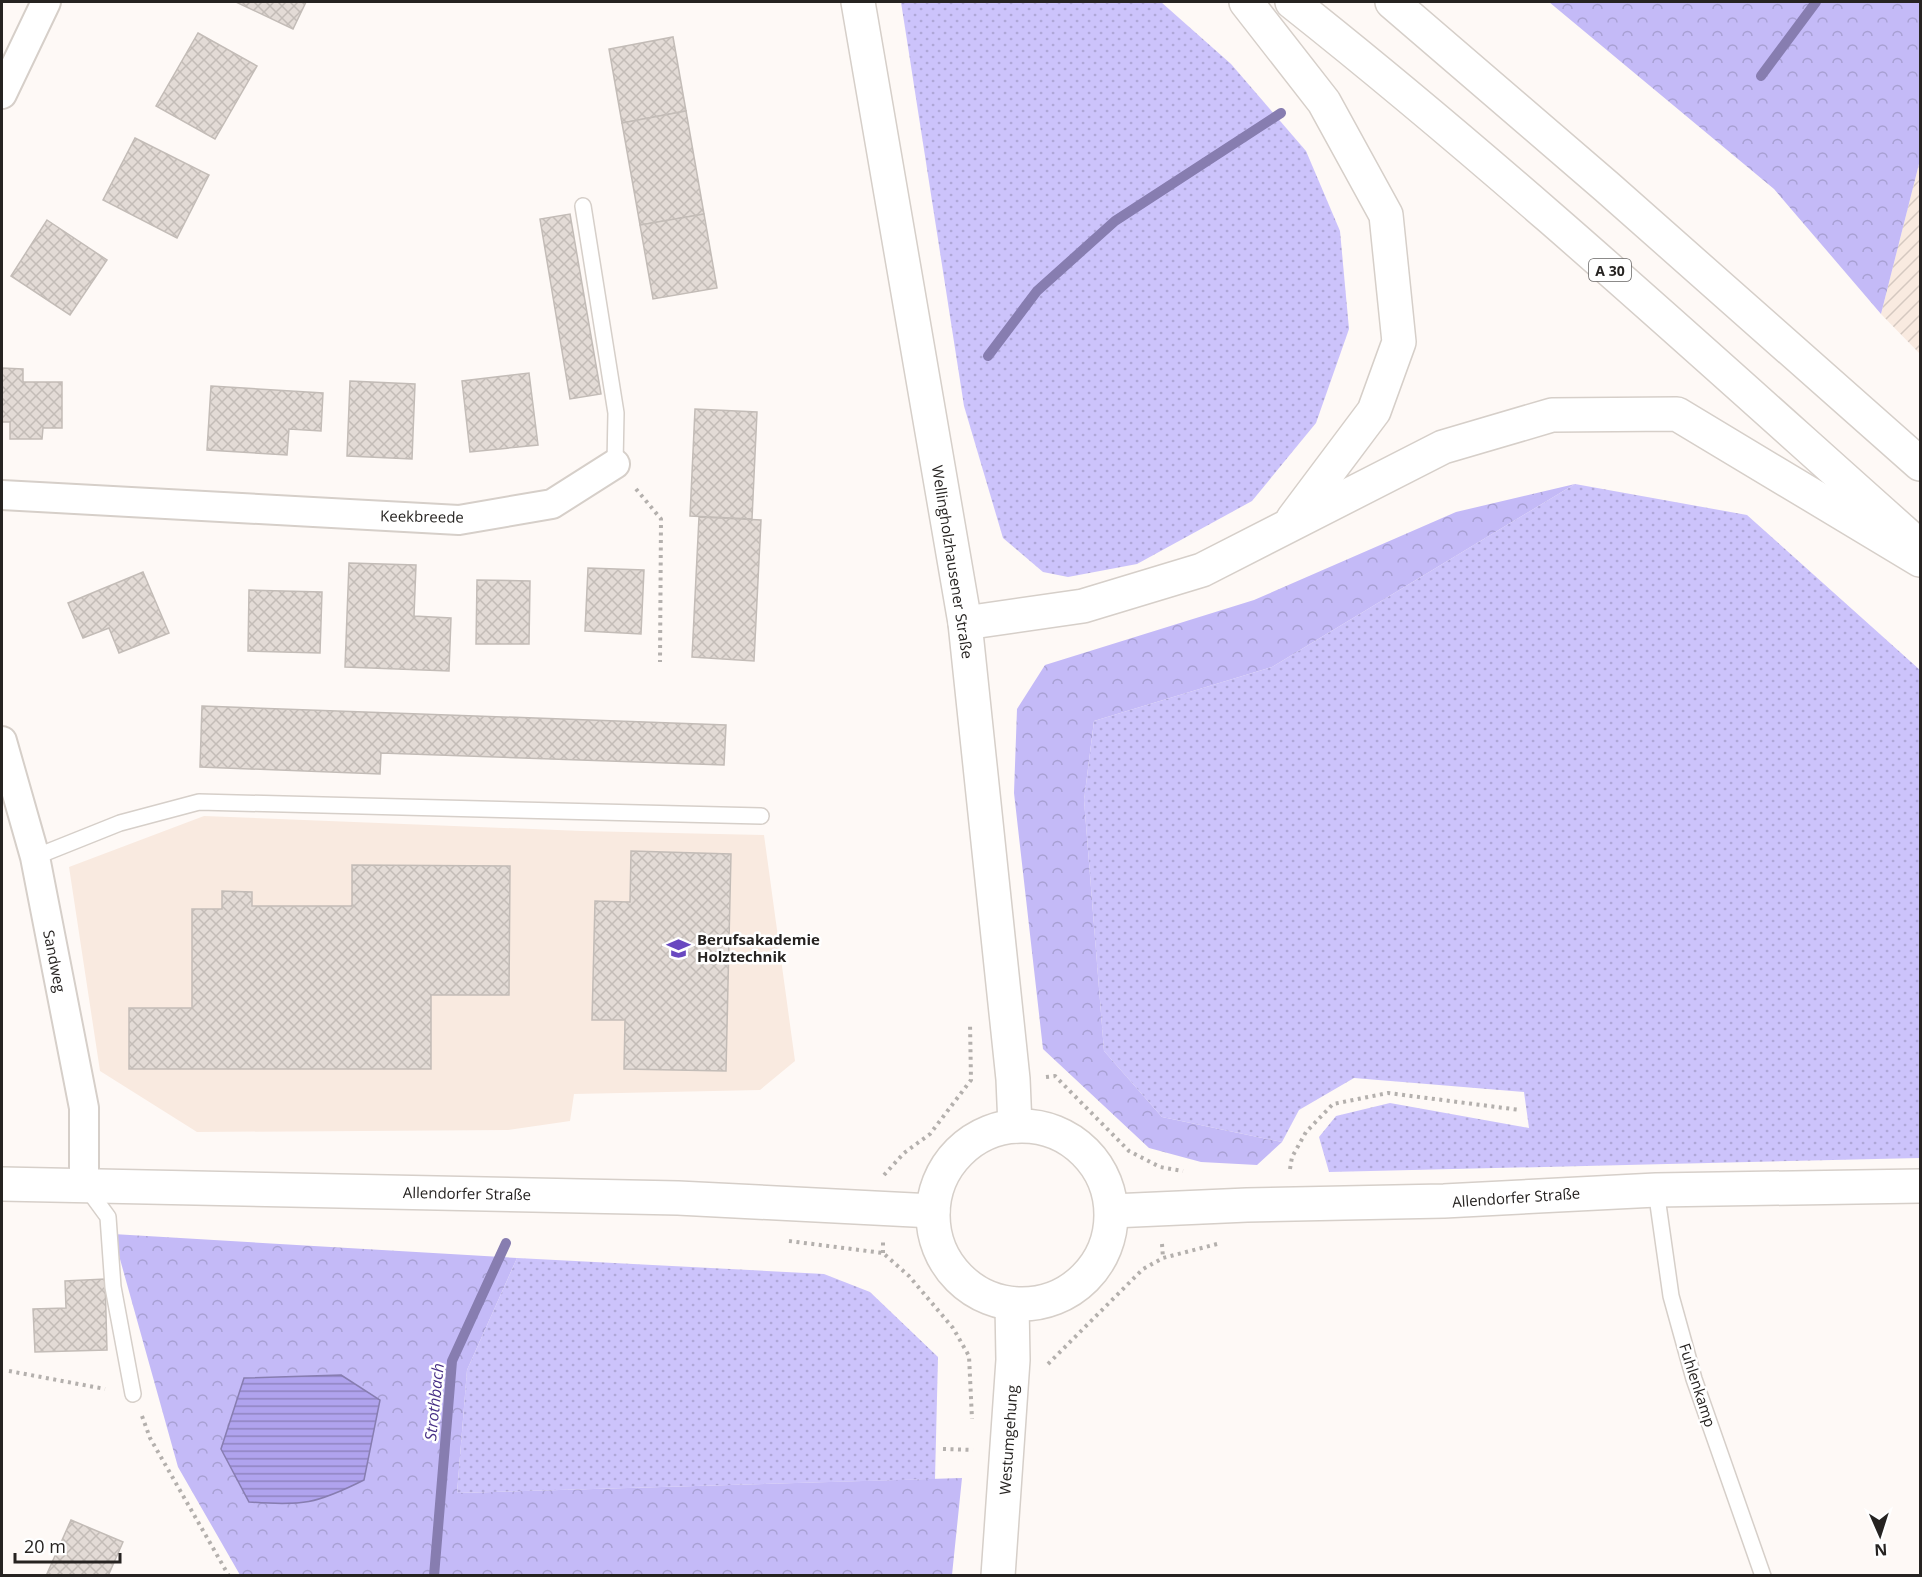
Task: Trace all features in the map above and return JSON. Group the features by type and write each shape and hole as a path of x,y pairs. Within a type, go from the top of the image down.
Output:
{"main road":[{"name":"Wellingholzhausener Straße","path":"858,2 965,623 1013,1079 1015,1126"},
{"path":"1246,2 1324,102 1386,215 1399,342 1374,411 1289,525"},
{"name":"A 30","path":"1292,2 1379,71 1577,241 1920,547"},
{"path":"1392,2 1607,187 1920,464"},
{"path":"965,623 1083,606 1202,570 1443,447 1552,415 1677,414 1920,560"},
{"path":"1015,1126 1039,1127 1061,1135 1081,1148 1097,1166 1107,1187 1112,1210 1108,1241 1094,1269 1071,1290 1042,1302 1012,1304 986,1296 963,1282 946,1262 936,1237 933,1210 938,1186 950,1163 968,1145 990,1132 1015,1126"},
{"name":"Allendorfer Straße","path":"2,1184 678,1198 933,1210"},
{"name":"Allendorfer Straße","path":"1112,1210 1444,1201 1656,1190 1920,1186"},
{"name":"Westumgehung","path":"998,1575 1013,1360 1012,1304"}],"street":[{"path":"4,81 46,2"},
{"name":"Keekbreede","path":"2,495 459,520 552,504 615,464"},
{"name":"Sandweg","path":"2,741 35,857 84,1108 84,1184"}],"lane":[{"path":"583,206 616,413 615,464"},
{"path":"35,857 120,823 200,801 761,816"},
{"path":"84,1184 108,1217 113,1287 133,1394"},
{"name":"Fuhlenkamp","path":"1656,1190 1671,1296 1694,1379 1763,1575"}],"path":[{"path":"615,464 661,519 660,662"},
{"path":"884,1173 930,1134 971,1080 969,1011"},
{"path":"1054,1076 1129,1151 1160,1167 1192,1172"},
{"path":"1285,1204 1292,1157 1306,1132 1334,1104 1388,1093 1520,1110"},
{"path":"1049,1364 1143,1269 1163,1258 1226,1242"},
{"path":"883,1252 909,1276 945,1319 969,1356 972,1428"},
{"path":"9,1371 133,1394 150,1438 229,1575"},
{"path":"971,1460 972,1439"}],"shaded area":[{"path":"901,2 1161,2 1231,64 1306,151 1340,231 1349,329 1316,423 1252,501 1137,564 1068,577 1043,572 1003,538 964,406"},
{"path":"1920,160 1920,354 1881,314"},
{"path":"1575,484 1747,515 1920,670 1920,1158 1329,1172 1319,1137 1336,1116 1390,1103 1529,1128 1524,1092 1354,1078 1299,1110 1282,1142 1162,1117 1104,1051 1084,800 1094,721 1272,667"},
{"path":"204,816 582,831 764,835 795,1061 760,1090 574,1094 570,1121 508,1130 197,1132 100,1071 69,867"},
{"path":"517,1258 824,1274 870,1292 938,1357 935,1479 457,1493 467,1370"},
{"path":"341,1375 380,1400 364,1480 321,1499 283,1504 249,1502 221,1449 244,1378"}],"green space":[{"path":"1549,2 1920,2 1920,160 1881,314 1774,189"},
{"path":"1575,484 1272,667 1094,721 1084,800 1104,1051 1162,1117 1282,1142 1257,1165 1201,1162 1149,1148 1043,1049 1014,793 1017,709 1045,665 1254,600 1456,512"},
{"path":"113,1234 517,1258 467,1370 457,1493 962,1478 952,1575 240,1575 178,1467"}],"building":[{"path":"236,2 306,2 293,29"},
{"path":"198,33 257,66 215,139 156,106"},
{"path":"673,37 686,111 622,123 609,49"},
{"path":"686,111 704,214 640,225 622,123"},
{"path":"135,138 209,175 177,238 103,200"},
{"path":"570,214 601,394 570,399 540,219"},
{"path":"704,214 717,288 653,299 640,225"},
{"path":"47,220 107,260 70,315 11,276"},
{"path":"2,368 23,369 23,382 62,382 62,428 43,428 42,439 10,439 10,422 2,422"},
{"path":"529,373 538,445 470,452 462,381"},
{"path":"350,381 415,384 412,459 347,456"},
{"path":"211,386 323,393 321,431 289,429 287,455 207,450"},
{"path":"695,409 757,412 752,519 690,516"},
{"path":"699,517 761,520 754,661 692,657"},
{"path":"349,563 416,565 414,616 451,618 449,671 345,667"},
{"path":"588,568 644,570 641,634 585,631"},
{"path":"143,572 169,633 119,653 109,628 83,638 68,603"},
{"path":"477,580 530,581 529,644 476,644"},
{"path":"249,590 322,592 320,653 248,651"},
{"path":"202,706 726,725 724,765 381,753 380,774 200,767"},
{"path":"631,851 731,854 726,1071 624,1069 625,1020 592,1020 595,901 630,902"},
{"path":"352,865 510,866 509,995 431,995 431,1069 129,1069 129,1008 192,1008 192,909 222,909 222,891 252,892 252,906 352,906"},
{"path":"105,1279 107,1350 35,1352 33,1309 66,1308 65,1281"},
{"path":"71,1520 123,1542 108,1576 46,1576"}],"waterway":[{"name":"Strothbach","path":"1761,76 1816,2"},
{"path":"988,356 1037,291 1115,221 1281,113"},
{"name":"Strothbach","path":"434,1576 452,1361 506,1243"}],"place":[{"name":"Berufsakademie Holztechnik","path":"679,948"}]}
